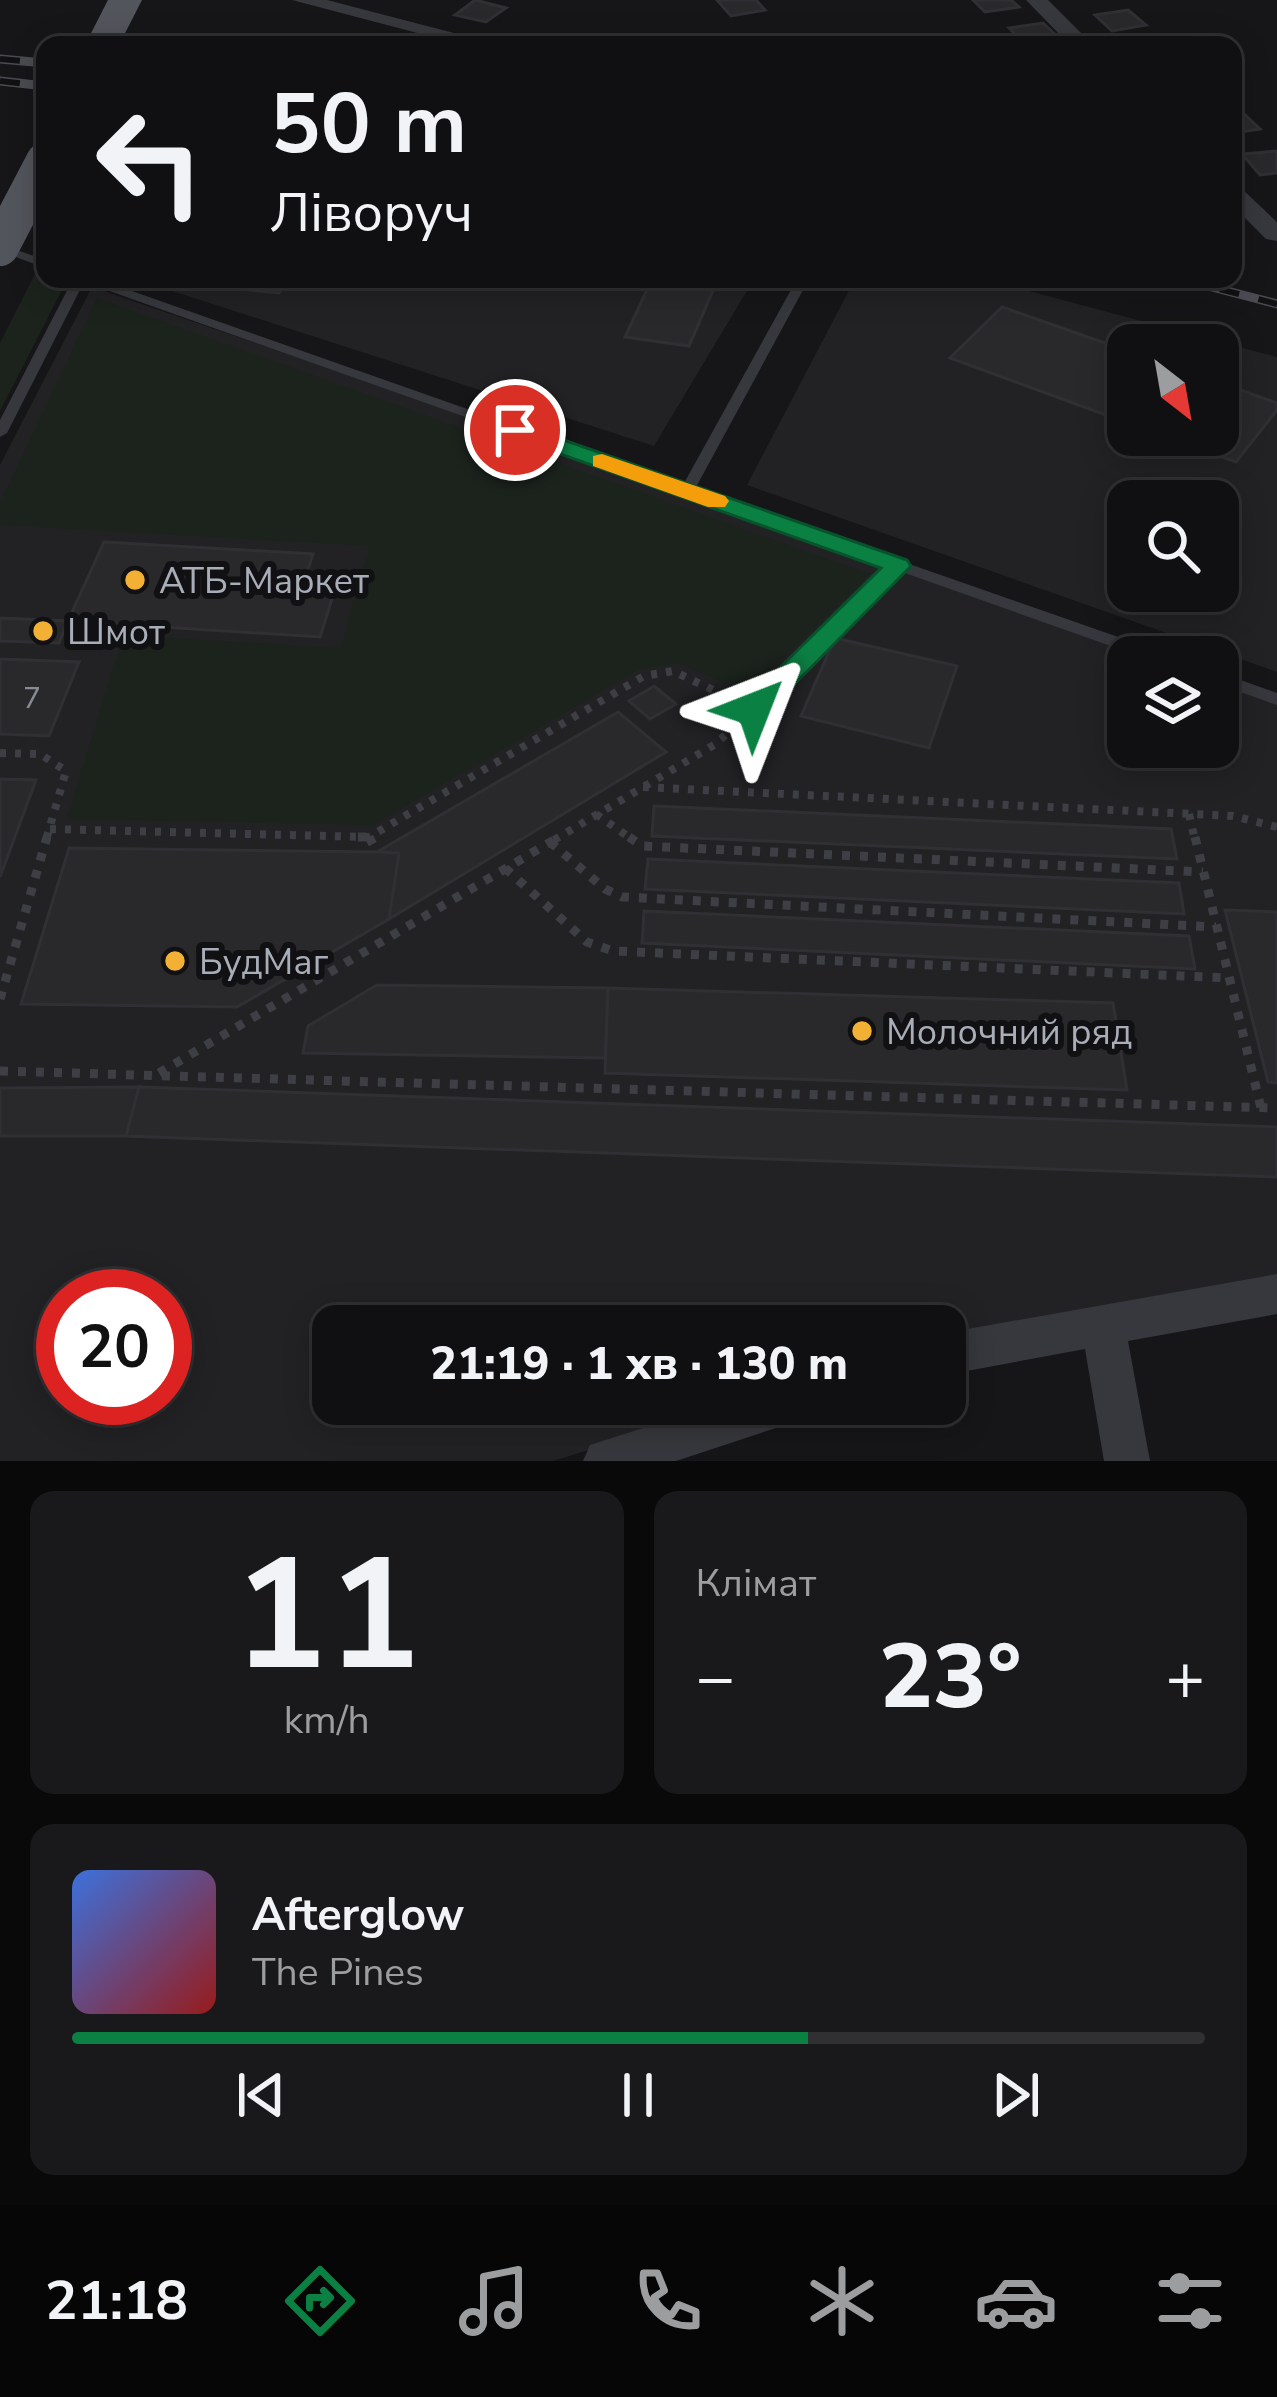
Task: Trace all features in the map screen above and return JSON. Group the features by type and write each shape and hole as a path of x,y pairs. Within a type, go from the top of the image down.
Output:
{"main road":[{"path":"106,36 124,0"},
{"path":"0,247 36,177"}],"street":[{"path":"302,0 452,36"},
{"path":"1036,0 1073,36"},
{"path":"1242,202 1276,235"},
{"path":"1242,226 1276,235"},
{"path":"966,1350 1277,1294"},
{"path":"1102,1325 1127,1461"},
{"path":"606,1461 720,1425"}],"lane":[{"path":"0,247 36,260"},
{"path":"0,433 77,288"},
{"path":"108,288 1107,639"},
{"path":"687,490 798,288"},
{"path":"754,709 898,566"},
{"path":"1239,685 1277,699"}],"path":[{"path":"50,829 369,837 644,676 673,671 754,709 714,745 159,1073"},
{"path":"0,753 40,754 66,771 0,999"},
{"path":"642,787 1189,814 1277,827"},
{"path":"596,814 642,846 1203,872"},
{"path":"1189,814 1261,1108"},
{"path":"369,837 377,852"},
{"path":"550,842 605,889 622,897 1216,927"},
{"path":"505,868 587,942 613,951 1229,978"},
{"path":"0,1071 1277,1108"}],"shaded area":[{"path":"35,274 36,288 63,288 0,411 0,343"},
{"path":"91,288 1112,636 1107,636 1107,768 1239,768 1239,680 1277,693 1277,1279 966,1335 966,1305 312,1305 312,1425 669,1425 553,1461 0,1461 0,465"},
{"path":"163,288 749,288 654,446"},
{"path":"850,288 1018,288 1153,324 1107,324 1107,456 1239,456 1239,347 1277,357 1277,672 1239,659 1239,636 1175,636 747,485"},
{"path":"97,298 870,574 747,693 678,663 640,669 373,825 67,819 123,635 340,648 370,546 0,525 0,503"}],"building":[{"path":"475,0 506,8 486,22 455,15"},
{"path":"717,0 756,0 765,10 731,16"},
{"path":"973,0 1011,0 1019,7 985,12"},
{"path":"1128,10 1146,25 1112,31 1095,15"},
{"path":"1043,23 1057,36 1017,36 1009,28"},
{"path":"1242,112 1260,129 1242,132"},
{"path":"1277,151 1277,173 1260,175 1242,154"},
{"path":"232,288 282,288 279,293"},
{"path":"648,288 714,288 689,346 625,337"},
{"path":"1002,307 1107,344 1107,415 950,358"},
{"path":"1239,389 1277,403 1277,410 1236,462 1220,456 1239,456"},
{"path":"104,542 313,554 300,594 333,596 320,637 68,621"},
{"path":"0,618 68,621 59,643 0,641"},
{"path":"835,638 957,666 929,748 801,716"},
{"path":"0,659 79,662 49,736 0,734"},
{"path":"654,686 676,704 650,719 629,701"},
{"path":"618,712 666,752 389,919 399,853 377,852"},
{"path":"0,779 36,780 0,877"},
{"path":"654,806 1171,829 1177,859 652,836"},
{"name":"БудМаг","path":"69,848 399,853 389,919 237,1007 21,1004"},
{"path":"648,859 1179,883 1184,914 645,889"},
{"path":"1225,910 1277,912 1277,1083 1268,1082"},
{"path":"644,911 1189,936 1195,969 642,943"},
{"path":"377,985 608,988 605,1058 303,1053 308,1026"},
{"name":"Молочний ряд","path":"608,988 1113,1003 1127,1090 605,1073"},
{"path":"139,1087 126,1136 0,1136 0,1088"},
{"path":"139,1087 1277,1127 1277,1177 126,1136"}],"railway":[{"path":"0,59 36,62"},
{"path":"0,81 36,85"},
{"path":"1216,288 1277,304"}],"slow traffic":[{"path":"602,461 717,501"}],"place":[{"name":"АТБ-Маркет","path":"135,580"},
{"name":"Шмот","path":"43,631"},
{"name":"БудМаг","path":"175,961"},
{"name":"Молочний ряд","path":"862,1031"}],"route":[{"path":"515,430 898,566 754,709"}]}
